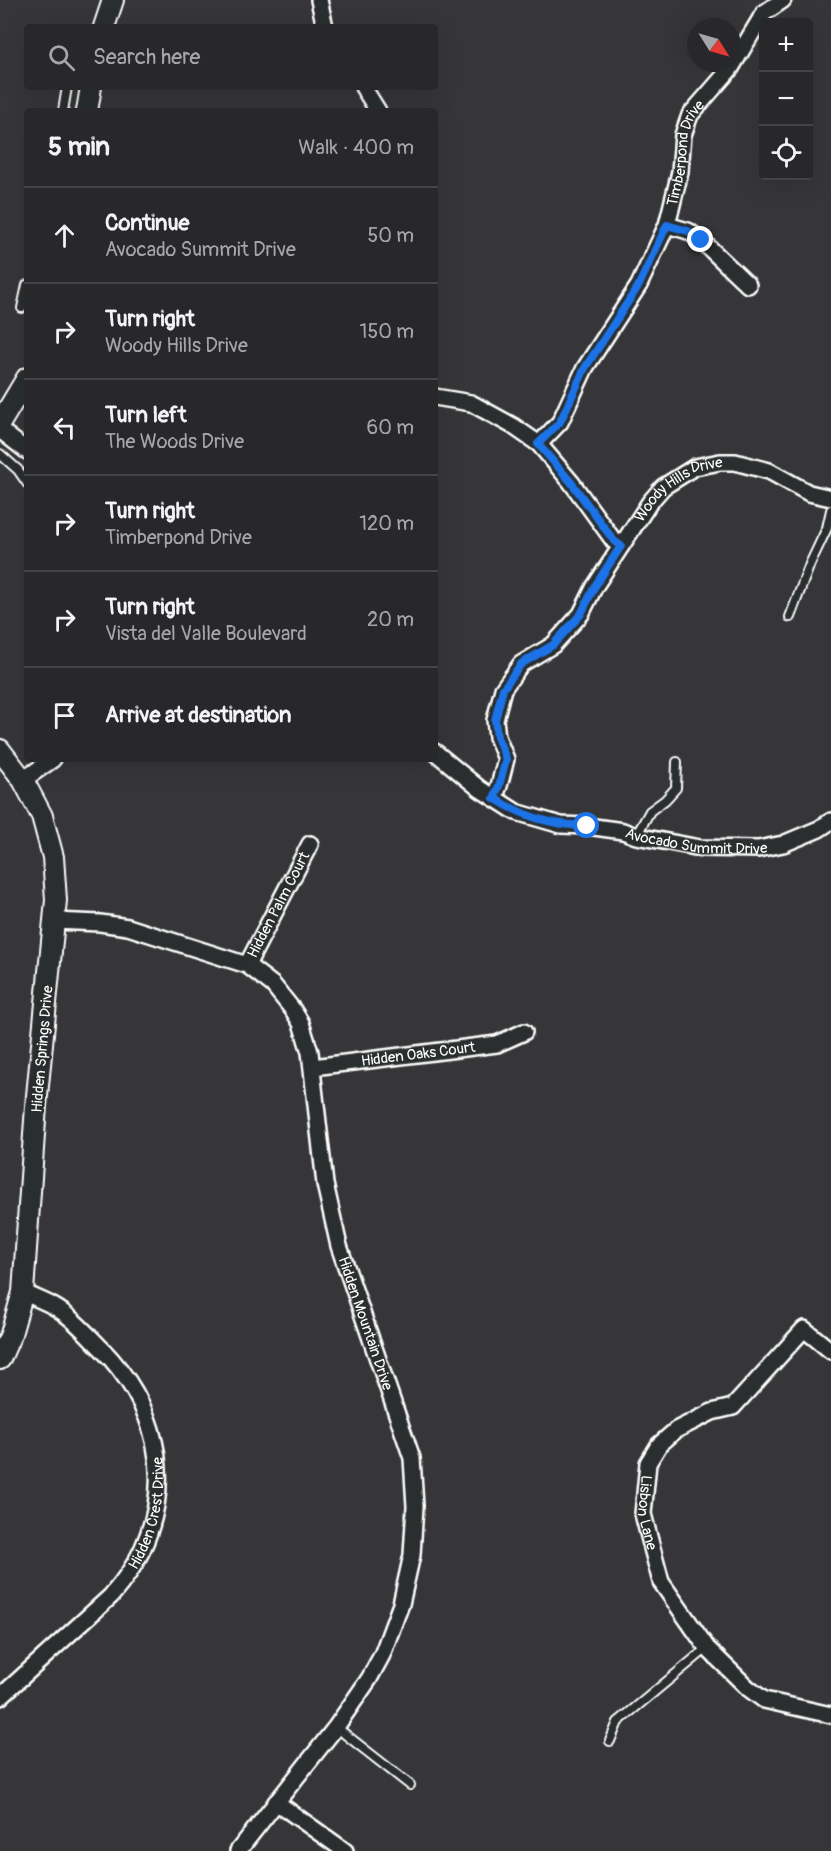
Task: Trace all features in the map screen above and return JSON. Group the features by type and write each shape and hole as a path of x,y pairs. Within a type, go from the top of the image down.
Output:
{"street":[{"path":"105,24 113,0"},
{"path":"319,0 325,24"},
{"name":"Timberpond Drive","path":"538,444 560,422 585,368 639,285 667,225 680,172 683,135 690,114 732,68 764,13 783,0"},
{"path":"88,108 90,90"},
{"path":"365,90 376,108"},
{"path":"667,225 688,231 701,240 748,285"},
{"path":"0,423 24,383"},
{"path":"438,398 471,404 513,426 538,444 571,482 614,541 621,546"},
{"path":"0,430 24,449"},
{"name":"Woody Hills Drive","path":"494,798 506,759 497,737 495,720 503,689 521,664 553,645 581,614 595,586 650,502 663,487 695,467 720,462 735,462 769,471 809,493 831,498"},
{"name":"Hidden Springs Drive","path":"0,750 23,780 42,816 53,857 56,900 36,1106 23,1292 0,1359"},
{"name":"Avocado Summit Drive","path":"438,754 494,798 516,812 561,825 623,831 636,836 700,848 758,849 783,844 819,829 831,821"},
{"path":"23,780 49,762"},
{"name":"Hidden Palm Court","path":"247,965 310,844"},
{"name":"Hidden Mountain Drive","path":"54,921 128,927 247,965 273,985 293,1010 306,1037 313,1067 325,1184 339,1246 412,1458 415,1482 412,1555 401,1604 392,1630 373,1671 336,1727 238,1851"},
{"name":"Hidden Oaks Court","path":"313,1067 497,1044 524,1032"},
{"name":"Hidden Crest Drive","path":"0,1697 111,1596 133,1568 148,1535 157,1500 158,1463 151,1428 130,1382 109,1356 80,1327 54,1306 23,1292"},
{"name":"Lisbon Lane","path":"831,1351 804,1329 733,1407 712,1412 676,1430 659,1445 648,1464 643,1514 661,1582 707,1648 748,1688 764,1700 831,1715"},
{"path":"276,1802 345,1851"}],"lane":[{"path":"64,108 67,90"},
{"path":"22,308 24,299"},
{"path":"0,454 24,479"},
{"path":"790,617 831,510"},
{"path":"636,836 650,811 676,788 677,762"},
{"path":"610,1741 618,1722 707,1648"},
{"path":"336,1727 410,1785"}],"route":[{"path":"587,826 561,825 516,812 494,798 506,759 497,737 495,720 503,689 521,664 553,645 581,614 595,586 621,546 614,541 571,482 538,444 560,422 585,368 639,285 667,225 688,231 701,240"}]}
